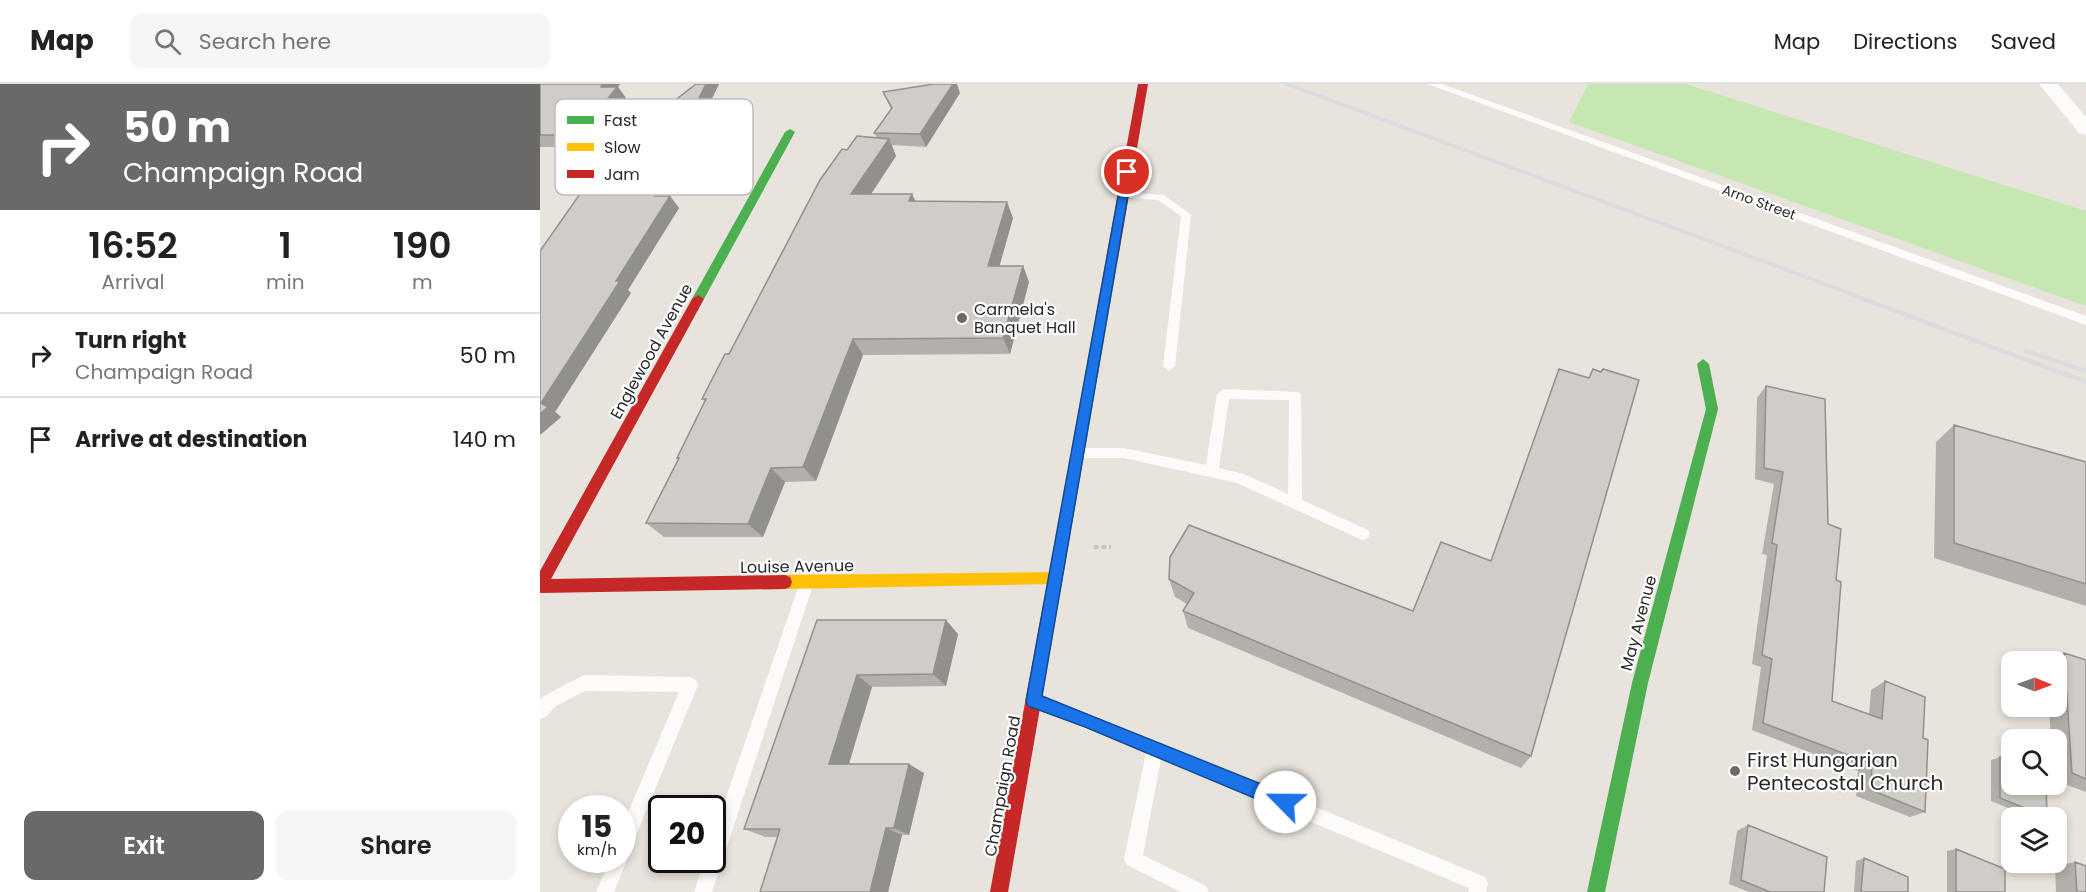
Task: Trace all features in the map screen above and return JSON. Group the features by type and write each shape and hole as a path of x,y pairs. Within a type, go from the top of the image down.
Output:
{"street":[{"name":"Champaign Road","path":"999,892 1143,84"},
{"path":"2048,84 2086,129"},
{"name":"Englewood Avenue","path":"540,586 790,132"},
{"name":"May Avenue","path":"1596,892 1640,683 1712,409 1703,364"},
{"name":"Louise Avenue","path":"540,586 1055,578"}],"lane":[{"name":"Arno Street","path":"1433,84 2086,321"},
{"path":"1123,195 1160,197 1186,214 1169,366"},
{"path":"1212,471 1223,394 1295,395 1295,502"},
{"path":"1077,453 1124,453 1239,478 1362,534"},
{"path":"703,892 807,582"},
{"path":"540,711 550,701 584,683 690,685 636,815"},
{"path":"1034,701 1479,883 1477,892"},
{"path":"1155,749 1133,859 1200,892"},
{"path":"605,892 613,873"}],"path":[{"path":"1094,547 1110,547"}],"green space":[{"path":"1588,84 1686,84 2086,211 2086,306 1569,122"}],"building":[{"path":"540,84 603,84 601,87 617,87 608,99 555,99 555,135 540,135"},
{"path":"696,84 706,84 698,99 677,99"},
{"path":"934,84 953,84 920,134 874,133 892,108 883,92"},
{"path":"857,136 889,139 851,194 912,194 909,201 1007,202 988,266 1023,266 1003,338 853,339 803,467 771,468 748,524 646,523 679,458 677,458 706,399 702,399 725,354 729,354 820,180 842,149 847,150"},
{"path":"579,195 670,196 616,281 620,281 541,403 548,407 540,414 540,251"},
{"path":"1559,369 1589,378 1593,369 1601,372 1603,369 1639,380 1531,756 1183,611 1194,593 1169,579 1170,557 1189,525 1413,611 1441,542 1491,561"},
{"path":"1766,386 1825,399 1828,524 1841,529 1836,580 1841,582 1832,701 1882,719 1885,681 1925,697 1923,738 1928,740 1925,812 1871,790 1872,764 1763,723 1772,659 1762,655 1777,545 1772,543 1783,472 1764,468"},
{"path":"1954,425 2086,462 2086,584 1954,543"},
{"path":"817,620 946,620 933,674 857,675 829,764 909,764 894,828 886,828 870,892 760,892 780,829 744,829"},
{"path":"2067,654 2086,660 2086,779 2072,773 2067,698"},
{"path":"2000,757 2001,795 2046,795 2047,807 2022,807 2000,798"},
{"path":"1748,825 1827,857 1824,892 1770,892 1741,880"},
{"path":"1956,849 2001,867 2001,873 2005,873 2005,892 1956,892"},
{"path":"1864,858 1908,877 1908,892 1861,892"},
{"path":"2075,862 2086,866 2086,892 2077,892"}],"railway":[{"path":"1287,84 1862,298"},
{"path":"1858,297 2086,382"},
{"path":"2026,351 2086,371"}],"traffic: fast":[{"path":"698,299 790,132"},
{"path":"1064,530 1112,259"},
{"path":"1596,892 1640,683 1712,409 1703,364"}],"traffic: slow":[{"path":"785,582 1055,578"}],"traffic: jam":[{"path":"1112,259 1143,84"},
{"path":"540,585 698,299"},
{"path":"999,892 1064,530"},
{"path":"540,586 785,582"}],"place":[{"name":"Carmela's Banquet Hall","path":"962,318"},
{"name":"First Hungarian Pentecostal Church","path":"1735,771"}],"route":[{"path":"1127,172 1034,701 1285,802"}]}
